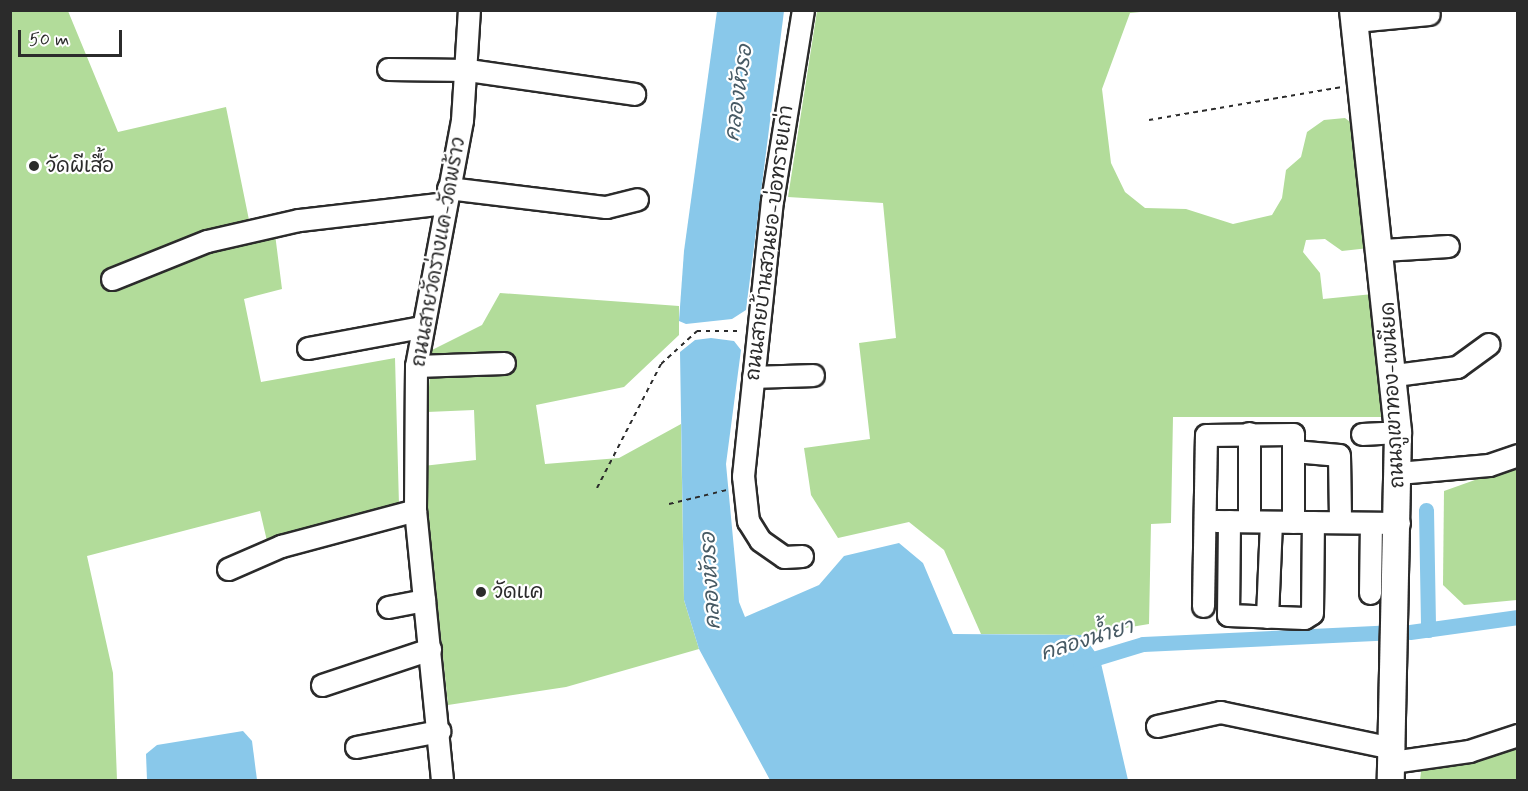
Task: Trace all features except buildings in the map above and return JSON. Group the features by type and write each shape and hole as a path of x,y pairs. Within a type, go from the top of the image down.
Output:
{"main road":[{"name":"ถนนภูเขาทอง-เพนียด","path":"1354,16 1383,250 1398,432 1399,523 1392,764"}],"street":[{"name":"ถนนสายวัดร่างแค-วัดพร้าว","path":"442,780 439,730 415,510 417,366 421,327 468,70 469,10"},
{"name":"ถนนสายบ้านสวนยอ-บ่อทรายเก่า","path":"802,556 784,557 760,540 748,520 739,482 759,333 772,201 803,10"},
{"path":"1354,16 1429,14"},
{"path":"388,69 468,70 634,94"},
{"path":"112,279 207,241 299,220 446,196 606,207 637,199"},
{"path":"1383,250 1448,246"},
{"path":"308,348 421,327"},
{"path":"1395,375 1457,367 1489,344"},
{"path":"417,366 504,363"},
{"path":"753,377 813,375"},
{"path":"1203,606 1206,521 1204,440 1209,434 1288,432 1294,451 1311,613 1304,618 1233,616 1226,610 1249,433"},
{"path":"1362,434 1398,432"},
{"path":"1294,451 1340,455 1340,522"},
{"path":"1398,473 1489,465 1518,455"},
{"path":"228,569 281,546 415,510"},
{"path":"1206,521 1399,523"},
{"path":"1267,617 1271,522"},
{"path":"1370,593 1371,523"},
{"path":"388,607 424,600"},
{"path":"322,685 430,649"},
{"path":"1157,726 1220,712 1392,764 1469,751 1518,735"},
{"path":"356,747 439,730"}],"path":[{"path":"1149,120 1363,85"},
{"path":"597,488 640,396 684,339 717,328 759,333"},
{"path":"669,504 739,482"}],"green space":[{"path":"10,11 68,11 118,132 226,107 249,220 206,234 208,248 275,234 282,289 244,299 261,382 395,358 399,505 267,541 260,511 87,556 113,673 117,780 11,780"},
{"path":"817,11 1151,11 1130,13 1102,89 1111,163 1125,192 1145,208 1186,209 1233,224 1272,215 1282,198 1286,170 1301,157 1307,132 1324,120 1345,118 1354,125 1369,248 1342,251 1325,239 1306,240 1303,252 1320,273 1323,299 1373,294 1381,417 1173,417 1171,523 1151,524 1149,624 1083,635 981,634 944,550 909,522 838,538 811,495 804,448 870,439 859,343 896,338 883,203 788,197"},
{"path":"500,293 679,306 679,335 624,387 536,405 545,464 619,458 681,424 684,600 699,649 566,687 448,705 423,466 476,460 474,410 427,412 432,350 482,325"},
{"path":"1517,465 1517,600 1464,605 1443,585 1444,491"},
{"path":"1517,742 1517,780 1420,780 1422,764"}],"water":[{"name":"คลองหัวรอ","path":"717,11 784,11 746,310 732,319 686,324 679,321 684,251"},
{"name":"คลองหัวรอ","path":"711,338 734,341 741,350 726,464 739,602 745,617 819,585 844,556 899,543 923,563 953,634 1083,635 1100,659 1128,780 770,780 699,649 684,600 680,352 695,340"},
{"path":"243,731 252,741 257,780 147,780 146,754 157,745"}],"waterway":[{"path":"1426,510 1428,630"},
{"name":"คลองน้ำยา","path":"1410,632 1518,617"},
{"name":"คลองน้ำยา","path":"1080,663 1143,644 1380,633"}],"place":[{"name":"วัดผีเสื้อ","path":"34,166"},
{"name":"วัดแค","path":"481,592"}]}
